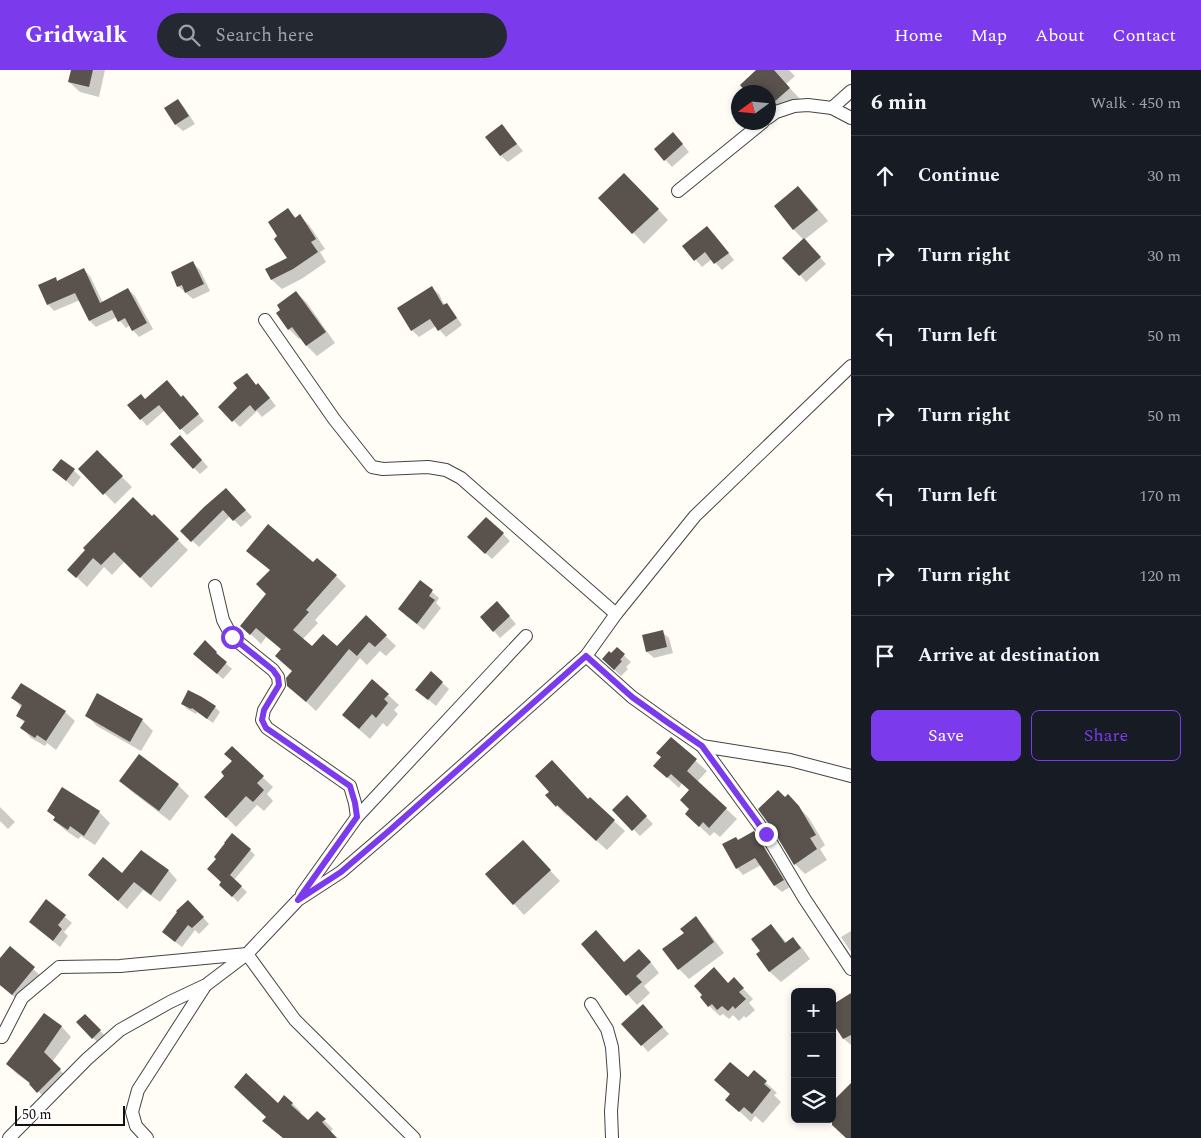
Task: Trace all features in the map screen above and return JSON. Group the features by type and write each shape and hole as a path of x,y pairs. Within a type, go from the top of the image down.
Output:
{"street":[{"path":"832,108 851,91"},
{"path":"776,112 794,106 808,105 832,108 851,118"},
{"path":"678,191 753,130"},
{"path":"265,320 334,419 372,466 383,469 428,467 446,470 461,478 616,614"},
{"path":"298,900 341,872 586,656 616,614 695,516 851,366"},
{"path":"215,586 224,620 232,637 273,670 278,677 279,685 264,710 262,720 266,728 350,786 357,817"},
{"path":"9,1138 80,1066 120,1030 170,1002 206,985 247,954 298,900 357,817 526,636"},
{"path":"586,656 632,697 702,746 766,834 800,891 851,969"},
{"path":"702,746 790,760 851,776"},
{"path":"2,1036 22,998 59,967 120,966 247,954"},
{"path":"247,954 295,1020 414,1138"},
{"path":"147,1138 136,1126 132,1112 138,1090 206,985"},
{"path":"591,1004 607,1029 612,1047 614,1076 611,1111 612,1138"}],"building":[{"path":"71,70 93,70 89,87 68,82"},
{"path":"756,70 774,70 790,88 776,100 776,85 740,85"},
{"path":"178,99 189,116 175,125 164,108"},
{"path":"502,124 517,144 500,156 485,137"},
{"path":"673,132 683,144 664,161 654,149"},
{"path":"624,173 659,209 632,234 598,198"},
{"path":"798,186 818,210 793,230 774,206"},
{"path":"288,208 295,218 300,214 316,239 311,242 318,252 293,269 271,280 265,269 287,258 274,239 277,236 268,222"},
{"path":"707,226 729,253 714,264 705,252 694,261 682,246"},
{"path":"804,238 821,257 799,276 782,258"},
{"path":"193,261 204,284 185,293 182,285 177,287 171,272"},
{"path":"84,268 100,303 128,288 147,323 132,331 125,318 118,322 112,310 89,321 75,293 47,305 38,285 56,277 57,281"},
{"path":"432,286 443,305 447,303 457,318 438,331 430,319 411,331 397,308"},
{"path":"296,291 326,332 306,346 292,327 288,330 276,313 280,310 277,305"},
{"path":"247,373 256,385 258,383 270,398 255,411 250,405 232,422 218,407 237,388 233,383"},
{"path":"167,380 199,414 180,430 159,405 140,420 127,405 141,394 145,399"},
{"path":"180,435 202,460 193,469 170,444"},
{"path":"97,450 123,476 103,495 78,469"},
{"path":"61,459 75,469 66,481 52,470"},
{"path":"226,488 246,510 233,521 223,510 191,542 180,531"},
{"path":"133,497 152,516 154,514 179,539 140,578 114,552 101,565 93,558 76,578 67,570 85,550 83,548"},
{"path":"486,517 504,533 485,554 467,537"},
{"path":"268,524 313,562 317,558 337,575 306,610 309,612 293,630 312,646 323,634 337,646 366,615 387,635 375,647 369,642 357,656 349,649 306,702 287,686 286,678 292,671 275,656 281,649 256,628 250,635 240,626 266,594 256,584 270,570 246,551"},
{"path":"420,580 433,590 429,596 435,600 417,624 398,609"},
{"path":"497,601 510,616 493,632 480,617"},
{"path":"663,630 667,647 646,652 642,635"},
{"path":"205,640 227,662 217,674 193,654"},
{"path":"617,647 625,654 614,670 602,659 609,651 611,653"},
{"path":"431,671 443,682 428,700 415,690"},
{"path":"372,679 389,694 384,699 388,703 376,718 372,714 359,729 342,715"},
{"path":"21,683 66,711 46,741 37,735 35,738 20,728 25,721 16,716 22,705 11,698"},
{"path":"188,690 216,706 207,719 192,708 181,704"},
{"path":"97,693 143,719 130,742 85,716"},
{"path":"671,737 697,759 687,771 727,808 709,828 703,822 699,827 685,814 689,809 680,800 689,790 671,774 667,778 653,766 661,757 656,753"},
{"path":"232,746 264,776 257,783 264,790 253,802 246,796 226,818 204,797 224,776 221,772 232,761 224,754"},
{"path":"139,754 179,784 159,811 119,781"},
{"path":"552,760 588,799 590,797 615,820 596,841 557,805 556,807 545,795 549,792 535,776"},
{"path":"62,787 100,811 84,836 70,826 68,830 53,820 55,817 47,811"},
{"path":"778,790 785,797 788,794 799,806 816,835 810,838 817,849 794,865 758,809"},
{"path":"627,795 647,816 632,831 612,810"},
{"path":"754,831 784,880 774,886 755,858 736,869 722,844 736,837 738,840"},
{"path":"232,833 251,849 230,875 242,886 232,897 219,885 221,882 207,869 216,859 214,857"},
{"path":"523,840 551,870 513,905 485,874"},
{"path":"141,850 169,870 151,895 134,882 118,901 88,875 103,857 122,873"},
{"path":"46,899 66,915 58,925 62,929 53,941 29,922"},
{"path":"188,900 204,917 192,928 188,925 175,942 162,932 176,911"},
{"path":"696,916 714,942 678,970 662,949 684,933 680,929"},
{"path":"771,924 785,943 793,937 801,948 769,972 756,954 760,951 751,939"},
{"path":"596,930 624,962 639,949 651,962 636,976 642,982 626,996 581,944"},
{"path":"10,946 35,967 12,995 0,985 0,958"},
{"path":"714,967 728,983 734,977 744,988 739,992 746,999 735,1009 733,1006 728,1011 722,1006 717,1010 712,1004 708,1007 700,997 702,995 694,986"},
{"path":"851,993 851,1035 843,1039 836,1028 836,1002"},
{"path":"643,1004 663,1027 641,1046 621,1024"},
{"path":"44,1013 62,1026 44,1052 61,1069 37,1093 30,1083 6,1064"},
{"path":"85,1014 101,1030 92,1039 76,1022"},
{"path":"730,1062 748,1077 754,1070 767,1081 764,1084 771,1090 752,1114 744,1107 739,1112 725,1100 730,1094 714,1080"},
{"path":"246,1073 278,1103 284,1095 293,1103 291,1105 308,1120 317,1111 326,1119 322,1122 337,1138 283,1138 262,1121 266,1117 234,1087"},
{"path":"851,1083 851,1138 846,1138 832,1125 832,1123 836,1123 836,1098"}],"route":[{"path":"232,637 273,670 278,677 279,685 264,710 262,720 266,728 350,786 355,803 357,817 298,900 341,872 586,656 632,697 702,746 766,834"}]}
